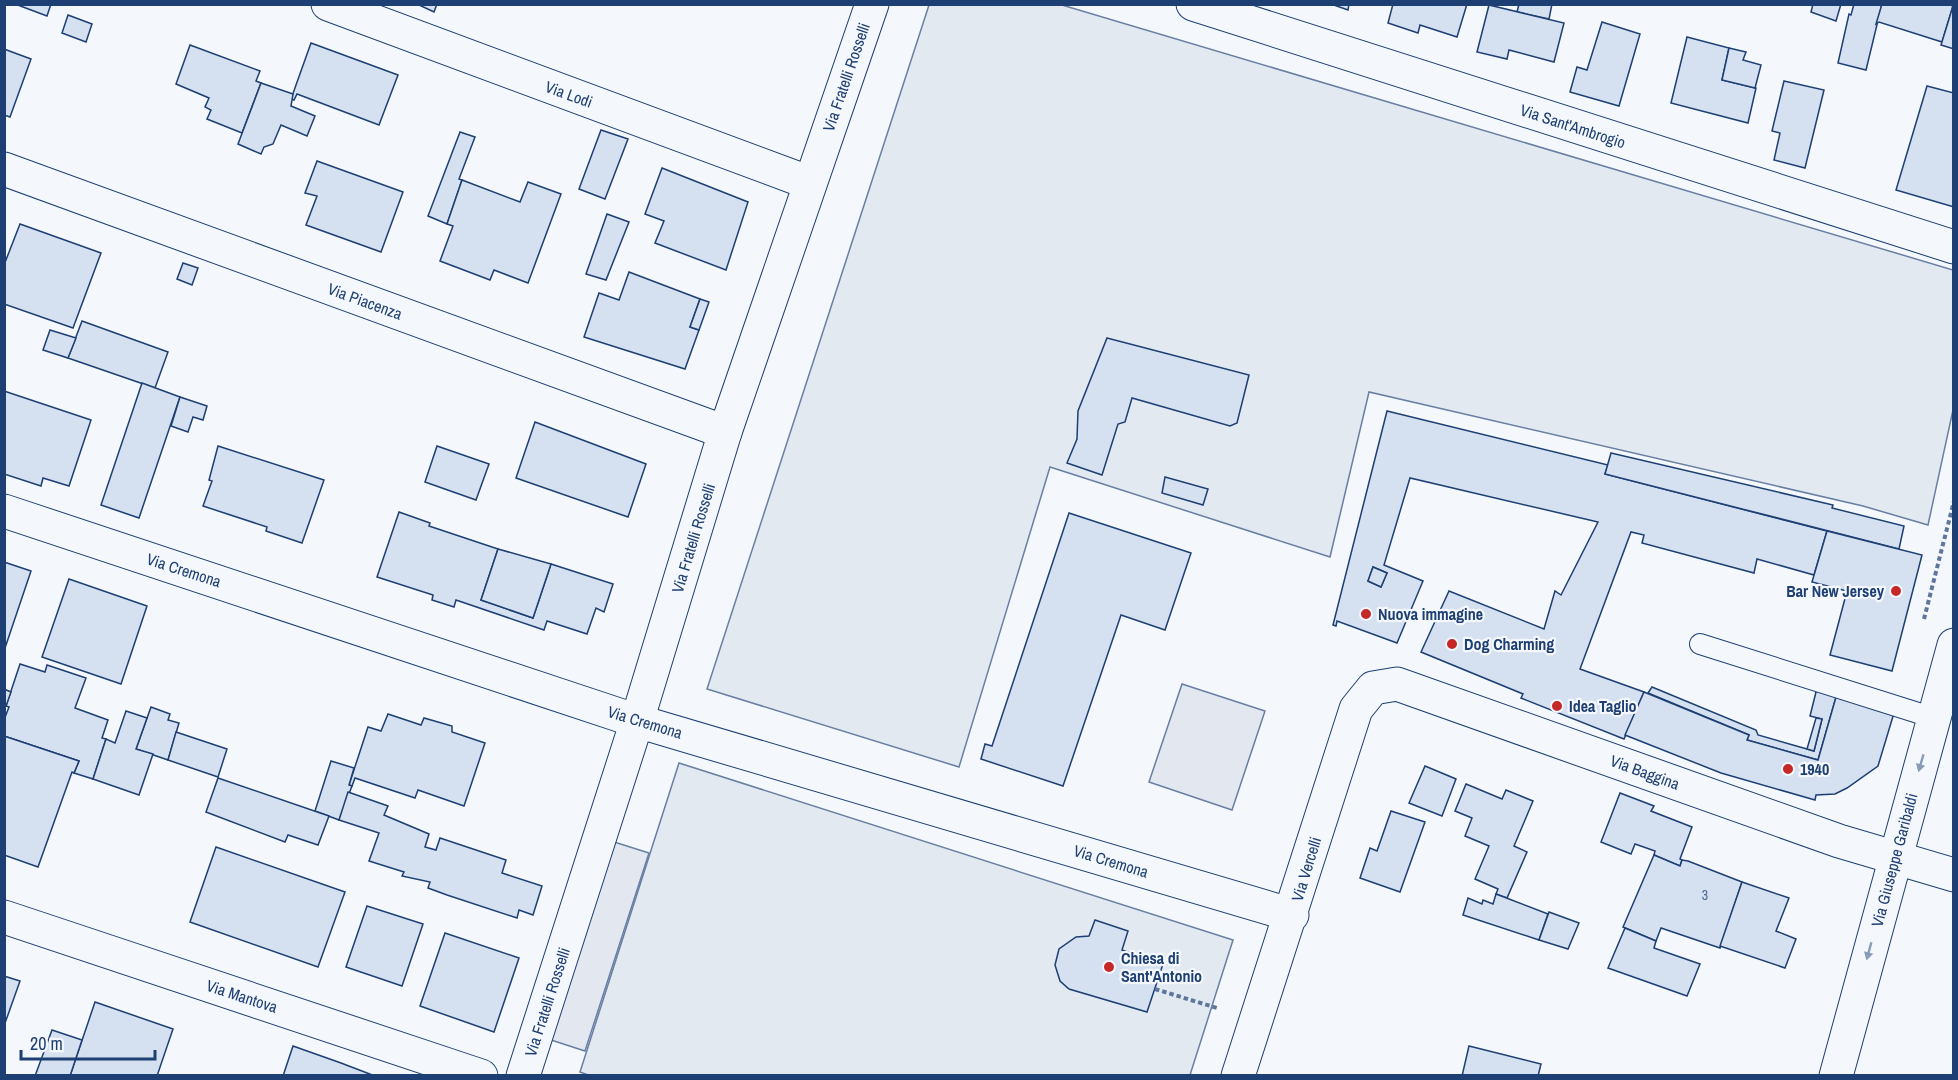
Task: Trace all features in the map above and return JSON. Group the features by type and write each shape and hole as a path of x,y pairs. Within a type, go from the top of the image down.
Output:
{"street":[{"name":"Via Lodi","path":"328,4 810,183"},
{"name":"Via Fratelli Rosselli","path":"523,1076 637,720 725,432 872,4"},
{"name":"Via Sant'Ambrogio","path":"1193,4 1953,247"},
{"name":"Via Piacenza","path":"4,169 725,432"},
{"name":"Via Cremona","path":"4,511 637,720 1292,915"},
{"name":"Via Giuseppe Garibaldi","path":"1836,1076 1953,645"},
{"name":"Via Baggina","path":"1396,684 1839,841 1953,875"},
{"name":"Via Vercelli","path":"1238,1076 1292,915 1356,709 1373,688 1396,684"},
{"name":"Via Mantova","path":"4,917 443,1070 480,1076"}],"lane":[{"path":"1700,644 1934,718"}],"path":[{"path":"1155,989 1257,1020"}],"shaded area":[{"path":"929,5 1062,5 1953,270 1953,410 1928,525 1863,506 1369,392 1330,557 1050,467 959,767 707,689"},
{"path":"1182,684 1265,711 1232,810 1149,782"},
{"path":"679,763 1233,940 1190,1075 591,1076 580,1072"},
{"path":"611,841 649,853 585,1051 548,1039"}],"building":[{"path":"15,4 51,4 47,16"},
{"path":"417,4 437,4 434,12"},
{"path":"1331,4 1349,4 1348,10"},
{"path":"1393,4 1467,4 1457,37 1420,25 1418,33 1388,23"},
{"path":"1519,4 1552,4 1549,19 1517,12"},
{"path":"1813,4 1841,4 1836,21 1811,12"},
{"path":"1854,4 1882,4 1866,70 1838,63 1849,14 1851,15"},
{"path":"1882,4 1948,4 1953,6 1942,42 1879,22 1876,24"},
{"path":"1489,5 1564,23 1554,62 1509,50 1507,59 1477,52"},
{"path":"1954,6 1954,49 1941,45"},
{"path":"68,15 92,24 86,42 62,33"},
{"path":"1602,22 1640,34 1619,106 1570,92 1577,67 1587,70"},
{"path":"1687,37 1729,48 1722,80 1756,88 1748,123 1671,103"},
{"path":"311,43 398,75 379,125 297,94 294,100 291,99"},
{"path":"190,45 260,71 256,81 261,83 242,133 207,119 211,110 205,107 209,98 176,84"},
{"path":"1729,48 1746,52 1743,60 1761,65 1755,88 1722,80"},
{"path":"4,49 31,59 10,117 4,115"},
{"path":"1784,81 1824,90 1805,168 1774,160 1780,133 1772,131"},
{"path":"261,83 293,94 291,106 315,116 307,136 281,125 273,144 264,147 261,154 238,144"},
{"path":"1927,86 1954,93 1954,207 1896,190"},
{"path":"601,130 628,139 605,199 579,189"},
{"path":"460,132 475,137 459,179 462,180 447,224 428,216"},
{"path":"317,161 403,192 381,252 306,225 317,196 305,193"},
{"path":"662,168 748,202 726,270 655,243 664,221 645,214"},
{"path":"462,180 520,202 528,182 561,194 528,283 494,270 490,280 440,261 453,226 447,224"},
{"path":"607,214 629,222 606,280 586,274"},
{"path":"20,224 101,253 73,328 4,304 4,265"},
{"path":"183,263 198,268 192,285 177,279"},
{"path":"629,272 700,299 690,327 699,330 685,369 584,337 599,293 619,300"},
{"path":"700,299 709,302 699,330 690,327"},
{"path":"82,321 168,352 155,388 68,358"},
{"path":"50,330 76,338 68,358 43,350"},
{"path":"1107,338 1249,375 1237,423 1230,426 1132,398 1125,422 1118,424 1102,475 1067,463 1077,439 1078,411"},
{"path":"142,383 180,397 139,518 101,505"},
{"path":"4,391 91,420 69,486 43,478 41,486 4,474"},
{"path":"180,397 207,406 203,420 193,417 188,432 171,426"},
{"path":"1387,411 1608,465 1605,474 1827,531 1814,575 1757,559 1754,573 1642,543 1644,535 1631,532 1580,669 1644,692 1624,739 1521,698 1523,694 1421,652 1449,591 1544,629 1555,591 1561,595 1598,522 1410,478 1384,565 1423,581 1397,643 1337,621 1336,626 1333,625","holes":["1373,567 1387,573 1381,587 1368,581"]},
{"path":"535,422 646,464 628,517 516,478"},
{"path":"218,446 324,480 302,543 266,531 267,527 203,506 212,481 209,480"},
{"path":"437,446 489,464 476,500 425,482"},
{"path":"1611,453 1833,505 1832,508 1904,526 1899,549 1605,474"},
{"path":"1165,477 1208,489 1203,505 1162,493"},
{"path":"399,512 430,523 429,526 498,549 481,600 533,618 551,564 613,584 604,612 596,608 587,634 547,621 544,630 456,600 454,607 432,600 433,595 377,577"},
{"path":"1069,513 1191,553 1165,630 1121,615 1063,786 981,759 985,744 992,746"},
{"path":"1827,531 1922,555 1892,671 1830,655 1847,591 1812,582"},
{"path":"498,549 551,564 533,618 481,600"},
{"path":"4,562 31,571 4,651"},
{"path":"1373,567 1387,573 1381,587 1368,581"},
{"path":"69,579 147,606 121,684 42,657"},
{"path":"20,664 45,672 47,665 86,678 75,708 108,720 102,738 106,739 93,779 74,773 79,761 4,736 4,720 9,707 6,706"},
{"path":"1652,687 1756,730 1758,735 1814,751 1822,719 1810,716 1817,688 1837,694 1818,760 1747,740 1749,735 1648,693"},
{"path":"4,689 11,692 6,706 4,705"},
{"path":"1644,692 1749,735 1747,740 1818,760 1836,697 1894,713 1878,766 1847,788 1835,794 1816,795 1815,800 1721,773 1625,735"},
{"path":"151,707 170,714 168,720 179,723 168,760 136,749"},
{"path":"126,711 147,718 136,749 153,754 139,795 93,779 106,739 115,743"},
{"path":"388,714 421,725 424,718 452,726 452,732 485,743 464,806 418,790 415,798 355,778 352,786 349,785 368,727 381,731"},
{"path":"1816,718 1822,719 1814,751 1807,749"},
{"path":"176,732 227,749 218,777 168,760"},
{"path":"4,736 79,761 74,773 72,772 38,867 4,855"},
{"path":"331,761 354,768 349,785 352,786 339,820 315,811"},
{"path":"1425,766 1456,779 1442,816 1409,803"},
{"path":"218,778 329,816 318,845 288,835 285,842 206,812"},
{"path":"1466,784 1502,799 1506,790 1533,801 1514,846 1527,852 1507,898 1496,894 1498,889 1475,879 1489,846 1465,836 1472,818 1455,811"},
{"path":"348,792 388,806 384,815 429,834 425,847 436,850 440,838 506,860 502,873 542,886 533,915 519,910 517,918 447,895 428,888 430,882 402,876 404,872 369,861 379,833 339,820"},
{"path":"1620,793 1654,806 1651,811 1692,827 1680,859 1682,860 1680,866 1654,855 1655,851 1635,844 1631,854 1601,842"},
{"path":"1391,811 1425,822 1400,892 1360,878 1370,848 1377,851"},
{"path":"216,847 345,892 318,967 190,922"},
{"path":"1654,855 1680,866 1682,860 1688,861 1742,882 1720,948 1661,928 1656,941 1623,927"},
{"path":"1742,882 1789,898 1776,931 1796,939 1785,968 1720,946"},
{"path":"1496,894 1548,914 1539,940 1463,915 1468,898 1482,904 1483,900 1493,904"},
{"path":"367,906 423,924 402,986 346,967"},
{"path":"1549,912 1579,923 1568,949 1539,940"},
{"name":"Chiesa di Sant'Antonio","path":"1095,920 1128,931 1122,950 1163,964 1147,1012 1069,989 1060,981 1055,965 1059,949 1076,937 1089,936"},
{"path":"1625,928 1656,941 1654,948 1700,964 1687,996 1608,968"},
{"path":"445,933 519,958 494,1032 420,1006"},
{"path":"4,976 20,981 4,1026"},
{"path":"95,1002 173,1029 157,1076 70,1076"},
{"path":"52,1030 82,1040 70,1076 35,1076"},
{"path":"293,1046 341,1063 375,1076 283,1076"},
{"path":"1469,1046 1541,1064 1538,1076 1462,1076"}],"place":[{"name":"Bar New Jersey","path":"1896,591"},
{"name":"Nuova immagine","path":"1366,614"},
{"name":"Dog Charming","path":"1452,644"},
{"name":"Idea Taglio","path":"1557,706"},
{"name":"1940","path":"1788,769"},
{"name":"Chiesa di Sant'Antonio","path":"1109,967"}]}
